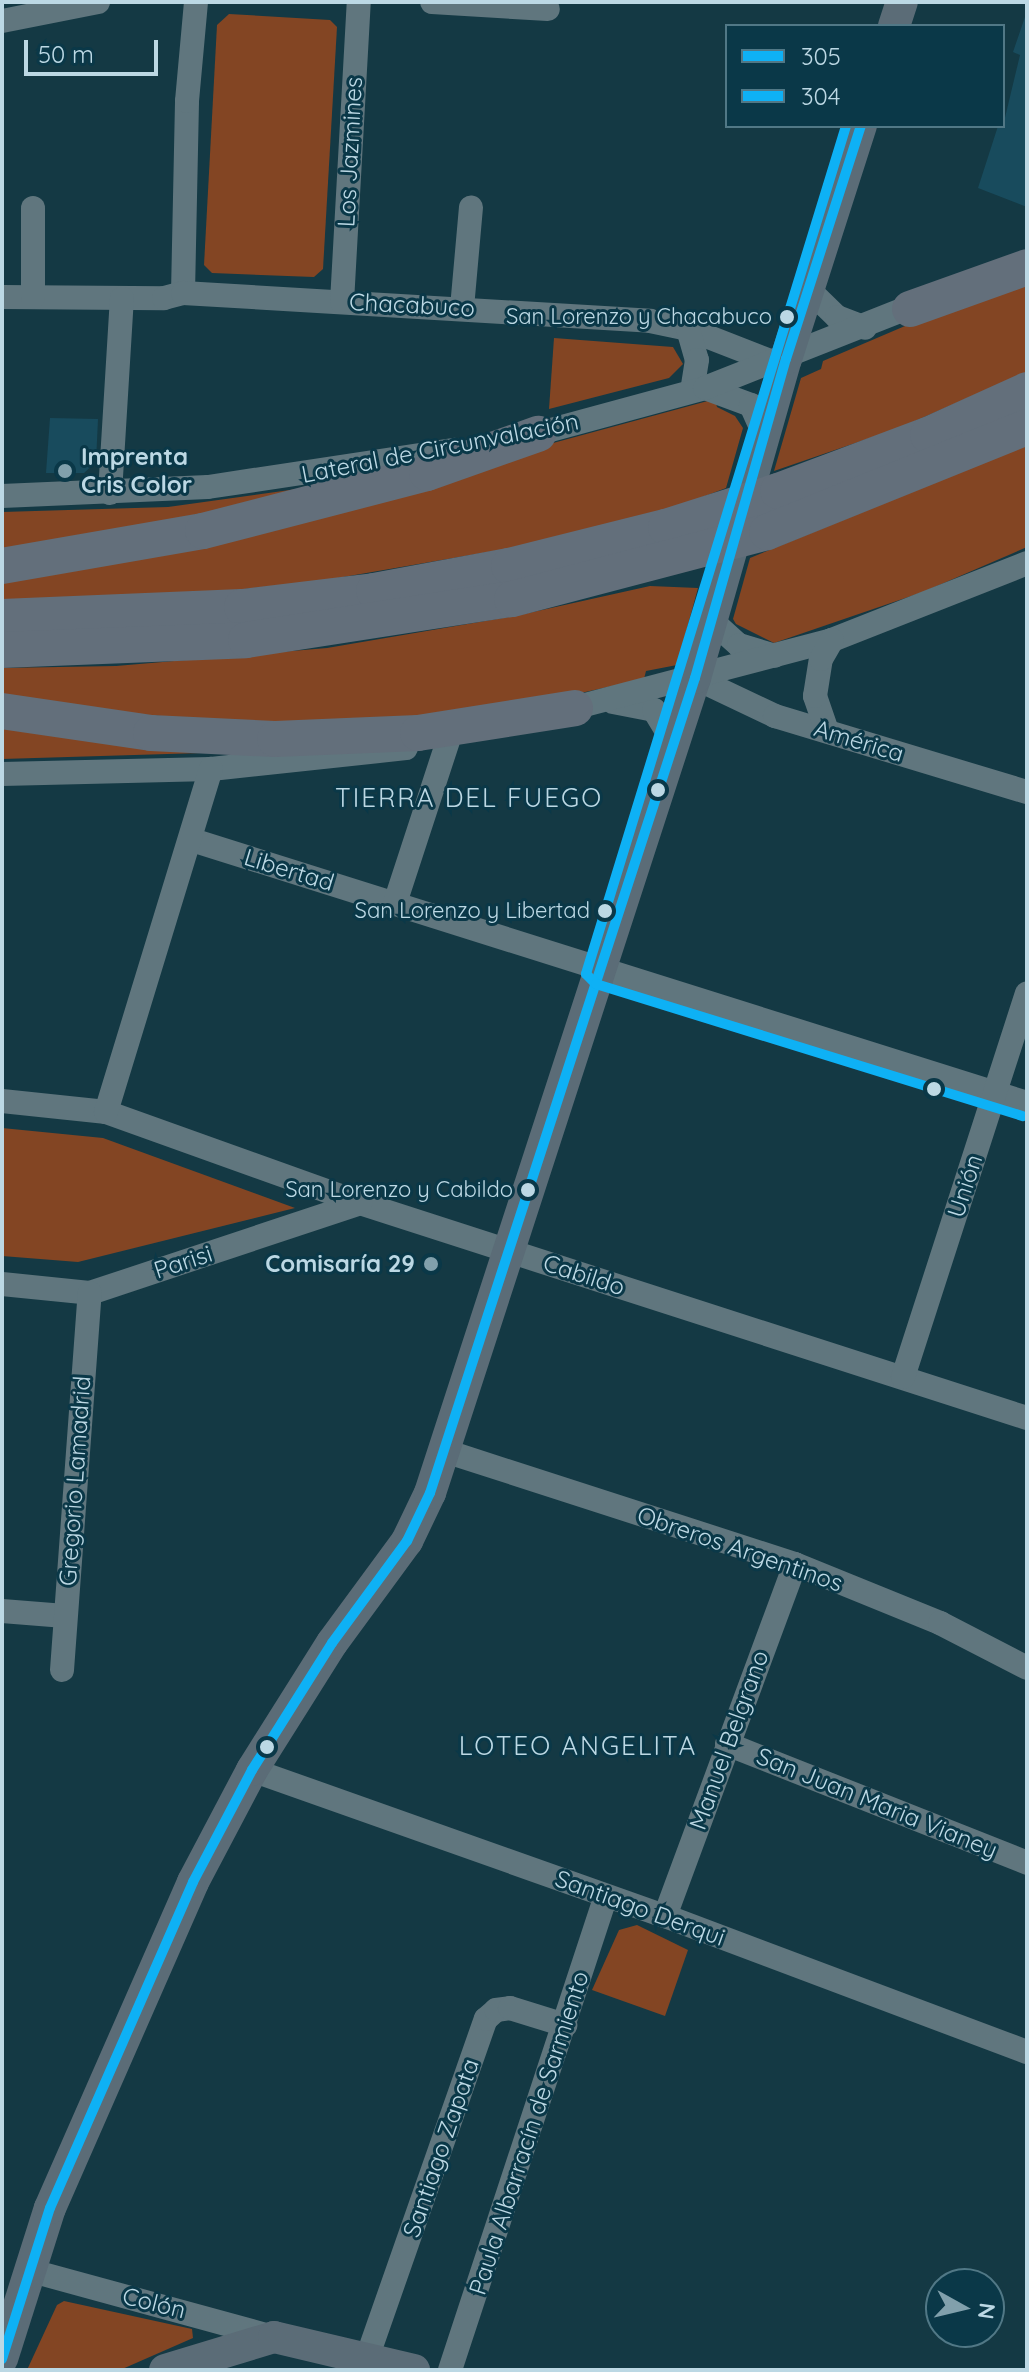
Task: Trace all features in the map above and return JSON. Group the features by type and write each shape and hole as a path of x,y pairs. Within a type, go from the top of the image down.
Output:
{"highway":[{"path":"910,309 1027,267"},
{"path":"2,617 187,611 360,593 496,568 666,527 809,480 1027,390"},
{"path":"2,650 143,647 323,631 472,607 656,564 798,520 1027,427"},
{"path":"2,566 203,531 427,473 538,434"},
{"path":"2,711 151,733 275,739 418,733 575,708"}],"main road":[{"path":"895,24 902,2"},
{"path":"2,2359 50,2208 193,1882 252,1770 332,1643 407,1541 445,1451 695,678 765,436 781,361 860,128"},
{"path":"165,2370 274,2337 414,2370"}],"street":[{"path":"2,21 98,2"},
{"path":"183,293 187,101 196,2"},
{"name":"Los Jazmines","path":"342,302 359,2"},
{"path":"432,2 548,9"},
{"path":"462,308 471,207"},
{"path":"33,208 33,297"},
{"name":"Lateral de Circunvalación","path":"2,496 110,493 300,476 538,434 698,390 781,361 910,309 1027,248"},
{"path":"808,289 837,317 865,328"},
{"name":"Chacabuco","path":"2,297 122,298 183,293 650,321 688,329 781,361"},
{"path":"110,493 122,298"},
{"path":"688,329 697,360 698,390 751,405 765,436"},
{"path":"2,774 211,769 448,741 782,656 832,640 1027,563"},
{"path":"712,621 746,649 782,656"},
{"path":"827,731 815,696 821,659 832,640"},
{"name":"América","path":"695,678 737,701 1027,792"},
{"path":"611,701 654,710 674,743"},
{"path":"395,903 448,741"},
{"path":"106,1112 192,840 211,769"},
{"name":"Libertad","path":"192,840 1027,1103"},
{"name":"Unión","path":"903,1377 1027,994"},
{"name":"Cabildo","path":"2,1101 106,1112 360,1203 1027,1418"},
{"name":"Parisi","path":"2,1284 90,1293 360,1203"},
{"name":"Gregorio Lamadrid","path":"62,1670 90,1293"},
{"name":"Obreros Argentinos","path":"445,1451 795,1564 940,1623 1027,1668"},
{"name":"Manuel Belgrano","path":"665,1916 795,1564"},
{"path":"2,1611 65,1616"},
{"name":"San Juan Maria Vianey","path":"727,1744 1027,1863"},
{"name":"Santiago Derqui","path":"252,1770 665,1916 1027,2052"},
{"name":"Paula Albarracín de Sarmiento","path":"450,2370 606,1896"},
{"name":"Santiago Zapata","path":"367,2358 486,2019 496,2010 510,2008 565,2025"},
{"name":"Colón","path":"32,2271 274,2337"}],"shaded area":[{"path":"1027,11 1027,207 978,188 997,128 1005,128 1020,55 1013,52"},
{"path":"229,14 330,20 337,27 323,269 314,277 212,273 204,265 217,25"},
{"path":"1027,274 1027,372 899,428 774,471 801,378 821,369 823,361"},
{"path":"554,338 673,347 683,364 669,378 549,409"},
{"path":"715,399 717,407 735,416 743,428 726,488 671,509 512,548 320,581 208,593 2,600 2,573 384,489"},
{"path":"50,418 98,419 96,462 84,473 46,473"},
{"path":"1027,445 1027,547 923,592 774,643 736,624 733,619 750,558"},
{"path":"390,476 2,553 2,512 168,507"},
{"path":"650,586 698,588 677,665 646,671 644,679 513,708 345,731 2,703 2,668 116,666 327,648 515,616"},
{"path":"2,724 234,752 2,759"},
{"path":"2,1128 103,1138 295,1208 78,1262 2,1256"},
{"path":"637,1925 688,1950 665,2016 592,1990 619,1930"},
{"path":"64,2301 192,2329 193,2338 120,2370 27,2370 57,2305"}],"transit line":[{"name":"304","path":"845,128 586,974 596,984 1023,1116"},
{"name":"305","path":"2,2359 50,2208 193,1882 252,1770 332,1643 407,1541 430,1493 695,678 786,359 860,128"}],"place":[{"name":"San Lorenzo y Chacabuco","path":"787,317"},
{"name":"Imprenta Cris Color","path":"65,471"},
{"name":"San Lorenzo y Libertad","path":"605,911"},
{"name":"San Lorenzo y Cabildo","path":"528,1190"},
{"name":"Comisaría 29","path":"431,1264"}],"district":[{"name":"TIERRA DEL FUEGO","path":"469,798"},
{"name":"LOTEO ANGELITA","path":"578,1746"}]}
